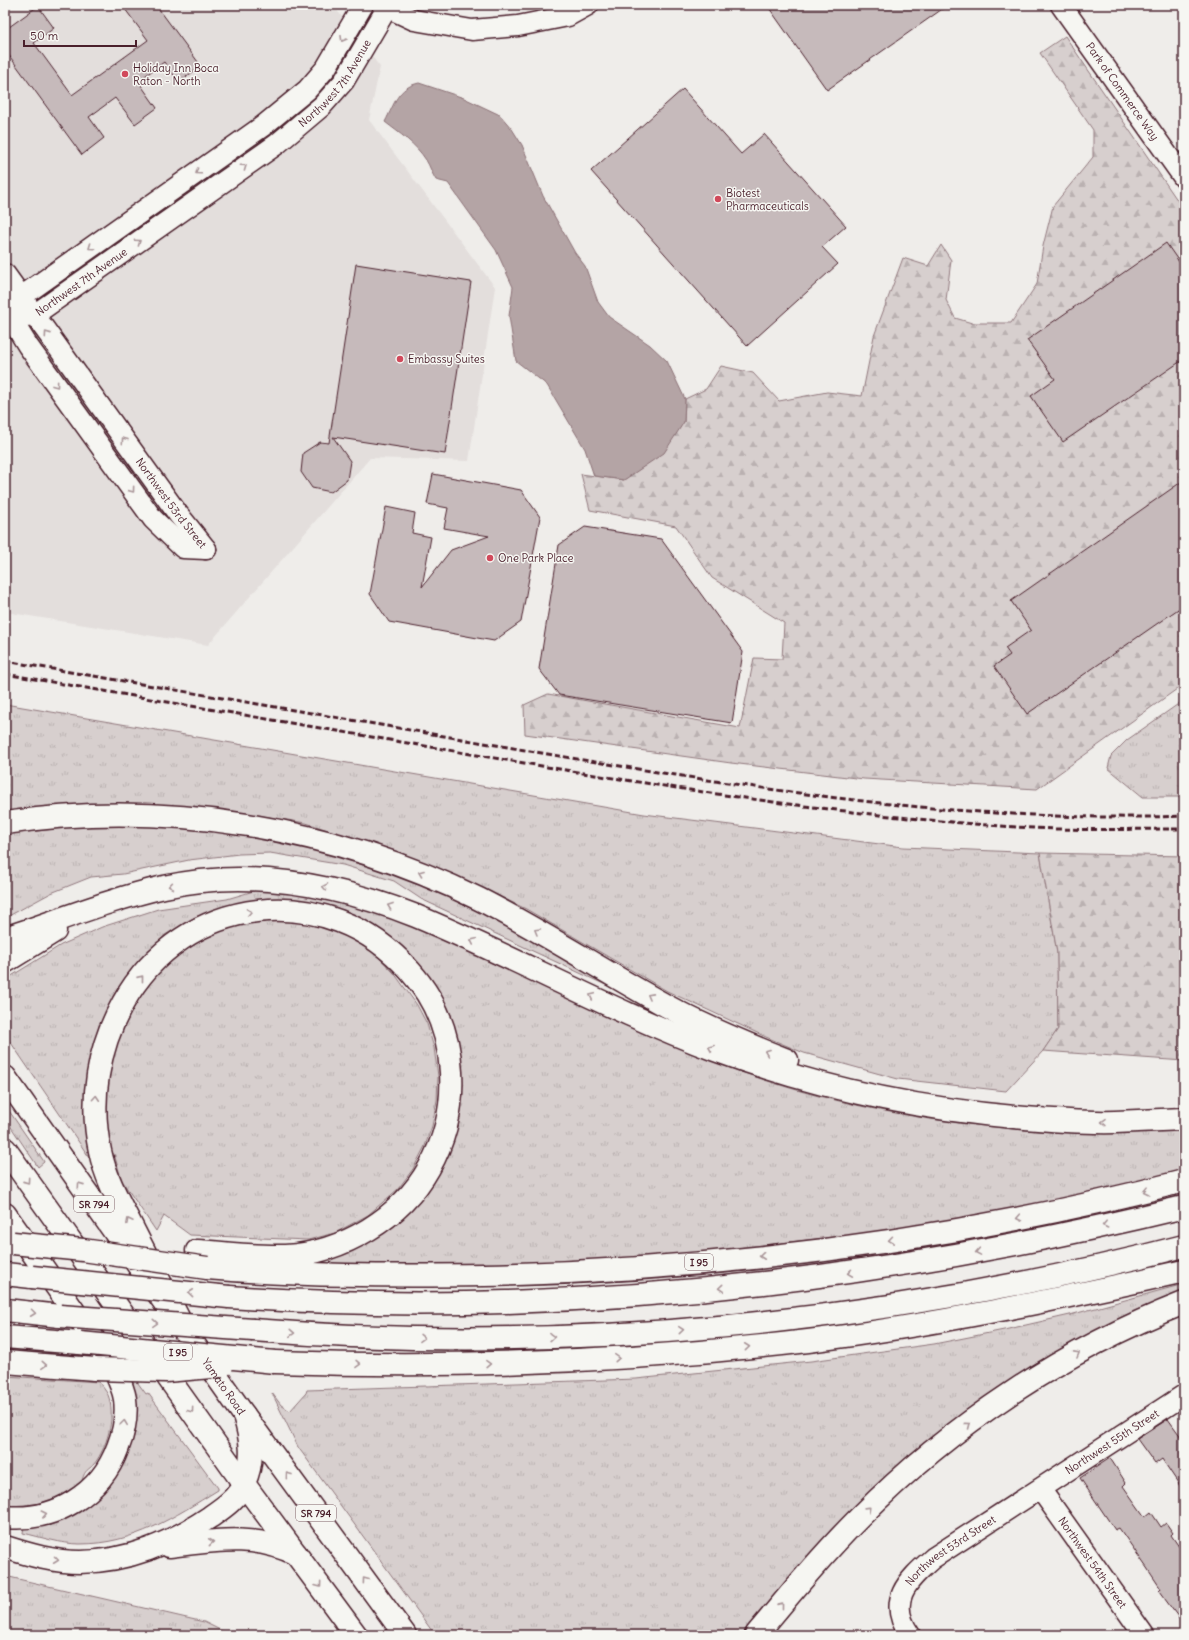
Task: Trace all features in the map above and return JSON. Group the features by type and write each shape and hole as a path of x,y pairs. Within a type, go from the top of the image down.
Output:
{"main road":[{"path":"5,823 90,816 127,815 182,817 277,830 348,848 428,876 478,899 528,925 676,1011 732,1038 819,1070 917,1093 979,1114"},
{"path":"5,938 152,890 210,881 259,879 327,888 389,905 416,916 664,1029 715,1050 759,1065 872,1096 923,1106 979,1114 1094,1121 1184,1119"},
{"path":"9,1243 83,1250 202,1260 284,1256 310,1252 341,1243 369,1229 395,1210 419,1184 438,1151 448,1120 452,1086 449,1049 440,1018 425,989 404,963 377,940 350,925 320,915 278,909 251,911 211,923 187,935 153,963 128,994 112,1024 100,1062 96,1093 96,1125 101,1157 114,1191 185,1331"},
{"path":"5,962 88,911"},
{"name":"Yamato Road","path":"5,1077 244,1415 406,1635"},
{"path":"5,1149 244,1484 356,1635"},
{"name":"I 95","path":"202,1260 326,1274 445,1275 553,1273 708,1262 826,1249 939,1232 1094,1203 1184,1182"},
{"path":"5,1274 230,1297 344,1302 463,1303 573,1300 728,1288 835,1275 976,1252 1184,1207"},
{"path":"5,1214 112,1365 123,1389 125,1414 124,1426 116,1453 104,1474 90,1489 73,1502 53,1512 28,1517 5,1517"},
{"path":"5,1310 60,1316 325,1336 489,1338 600,1335 699,1328 870,1308 941,1297 1087,1270 1184,1246"},
{"name":"I 95","path":"5,1337 80,1342 275,1362 482,1364 638,1357 757,1346 926,1323 1080,1294 1184,1270"},
{"path":"756,1635 819,1560 861,1516 905,1475 947,1440 991,1408 1063,1361 1139,1322 1184,1303"},
{"path":"5,1362 166,1371 275,1362"},
{"path":"158,1547 190,1530 224,1507 244,1484 252,1450 251,1436 244,1415"},
{"path":"5,1547 52,1560 80,1562 121,1558 158,1547 240,1539 272,1544 296,1554"}],"street":[{"name":"Northwest 7th Avenue","path":"8,314 21,297 263,126 307,90 326,68 363,5"},
{"path":"384,6 414,20 472,30 518,26 568,16 588,5"},
{"name":"Park of Commerce Way","path":"1061,5 1184,178"},
{"name":"Northwest 7th Avenue","path":"8,314 34,315 276,144 322,106 344,81 384,6"},
{"name":"Northwest 53rd Street","path":"5,274 178,514 206,549 183,548 153,519 28,346 8,314"},
{"name":"Northwest 55th Street","path":"1041,1490 1184,1395"},
{"name":"Northwest 53rd Street","path":"910,1635 900,1617 901,1593 921,1569 933,1558 1041,1490"},
{"name":"Northwest 54th Street","path":"1041,1490 1144,1635"}],"shaded area":[{"path":"5,5 333,5 380,67 369,120 495,287 469,461 370,458 208,645 5,612"},
{"path":"419,83 464,98 500,115 512,129 522,145 543,196 575,253 585,266 598,302 609,317 650,345 667,361 685,399 684,422 664,453 624,480 594,476 585,449 547,385 516,361 509,316 513,287 496,250 448,183 436,180 422,154 407,139 385,122 394,103 401,93 412,85"}],"green space":[{"path":"1065,36 1184,210 1184,684 1037,789 864,779 731,763 525,734 524,705 548,694 740,728 754,658 782,659 784,623 712,578 676,526 590,510 581,474 624,480 684,422 685,399 706,389 721,366 753,373 779,401 827,392 862,396 874,336 903,258 928,266 941,245 951,260 946,300 955,318 972,323 1011,323 1037,284 1043,246 1053,206 1093,157 1093,130 1040,53"},
{"path":"1184,700 1184,797 1143,797 1108,768 1111,756 1127,740"},
{"path":"5,704 644,814 903,847 1040,853 1057,953 1058,1029 1043,1051 1006,1091 898,1079 804,1053 766,1037 667,991 526,909 465,880 398,852 306,823 225,810 142,804 48,808 5,813"},
{"path":"159,826 253,834 323,851 397,875 474,907 625,994 421,899 394,881 343,865 270,853 239,854 189,860 123,874 91,877 51,893 5,918 5,835 70,827"},
{"path":"1040,853 1184,856 1184,1061 1043,1051 1058,1029 1057,953"},
{"path":"257,890 310,895 351,905 391,918 431,933 587,1007 675,1046 752,1076 831,1099 908,1115 1012,1129 1093,1133 1184,1129 1184,1170 1101,1191 1007,1211 888,1231 639,1259 427,1268 332,1266 330,1256 450,1145 461,1109 459,1044 449,1015 426,974 406,952 378,928 334,906 287,899 254,900 234,904 195,917 165,935 134,967 116,995 94,1156 89,1157 5,1034 5,980 61,945 102,927 158,909 227,899"},
{"path":"282,918 319,924 369,947 394,973 417,1005 427,1024 434,1048 438,1076 437,1100 432,1126 425,1146 413,1169 398,1189 368,1215 335,1233 308,1240 190,1235 164,1216 156,1231 122,1181 114,1154 109,1153 107,1093 115,1047 130,1014 140,997 163,967 177,954 192,943 209,934 228,927"},
{"path":"5,1105 43,1160 44,1162 38,1167 5,1118"},
{"path":"1184,1284 1184,1295 951,1429 749,1635 435,1635 298,1447 272,1393 281,1405 290,1411 307,1390 636,1379 811,1361 934,1344 1004,1330 1070,1315"},
{"path":"5,1376 99,1382 108,1395 111,1411 110,1429 101,1453 94,1464 85,1472 81,1485 54,1501 27,1507 5,1507"},
{"path":"132,1379 135,1379 146,1394 148,1393 218,1490 153,1527 136,1534 100,1543 73,1544 58,1542 23,1533 24,1526 54,1523 88,1505 135,1397"},
{"path":"5,1576 204,1622 230,1635 5,1635"}],"building":[{"name":"Holiday Inn Boca Raton - North","path":"122,5 156,5 201,66 179,82 164,62 138,81 157,108 135,124 115,98 89,117 104,138 82,155 5,50 5,30 38,6 54,28 34,43 72,95 148,40"},
{"path":"767,5 948,5 827,90"},
{"name":"Biotest Pharmaceuticals","path":"683,89 741,154 764,134 846,226 822,247 838,264 747,346 591,171"},
{"path":"1166,243 1184,269 1184,359 1063,442 1031,396 1055,379 1027,340"},
{"name":"Embassy Suites","path":"356,264 471,282 445,454 333,437 350,461 347,480 331,492 312,488 301,472 303,453 320,442 329,443"},
{"name":"One Park Place","path":"433,474 521,490 540,517 521,622 494,641 389,622 370,594 386,507 415,513 412,533 431,537 422,587 451,550 489,536 444,528 448,508 427,504"},
{"path":"1184,480 1184,605 1027,714 994,666 1010,655 1005,648 1031,630 1011,601"},
{"path":"585,527 661,539 743,652 732,723 559,695 539,669 559,545"},
{"path":"1168,1419 1184,1441 1184,1492 1162,1459 1155,1464 1137,1439"},
{"path":"1110,1458 1126,1483 1123,1486 1145,1517 1151,1512 1161,1527 1166,1523 1173,1533 1171,1535 1184,1554 1184,1625 1159,1591 1161,1589 1119,1528 1115,1530 1080,1478"}],"railway":[{"path":"5,661 536,752 778,790 940,809 1102,817 1184,816"},
{"path":"5,674 544,767 813,807 948,822 1016,827 1079,829 1184,829"}],"place":[{"name":"Holiday Inn Boca Raton - North","path":"125,74"},
{"name":"Biotest Pharmaceuticals","path":"718,199"},
{"name":"Embassy Suites","path":"400,359"},
{"name":"One Park Place","path":"490,558"}]}
